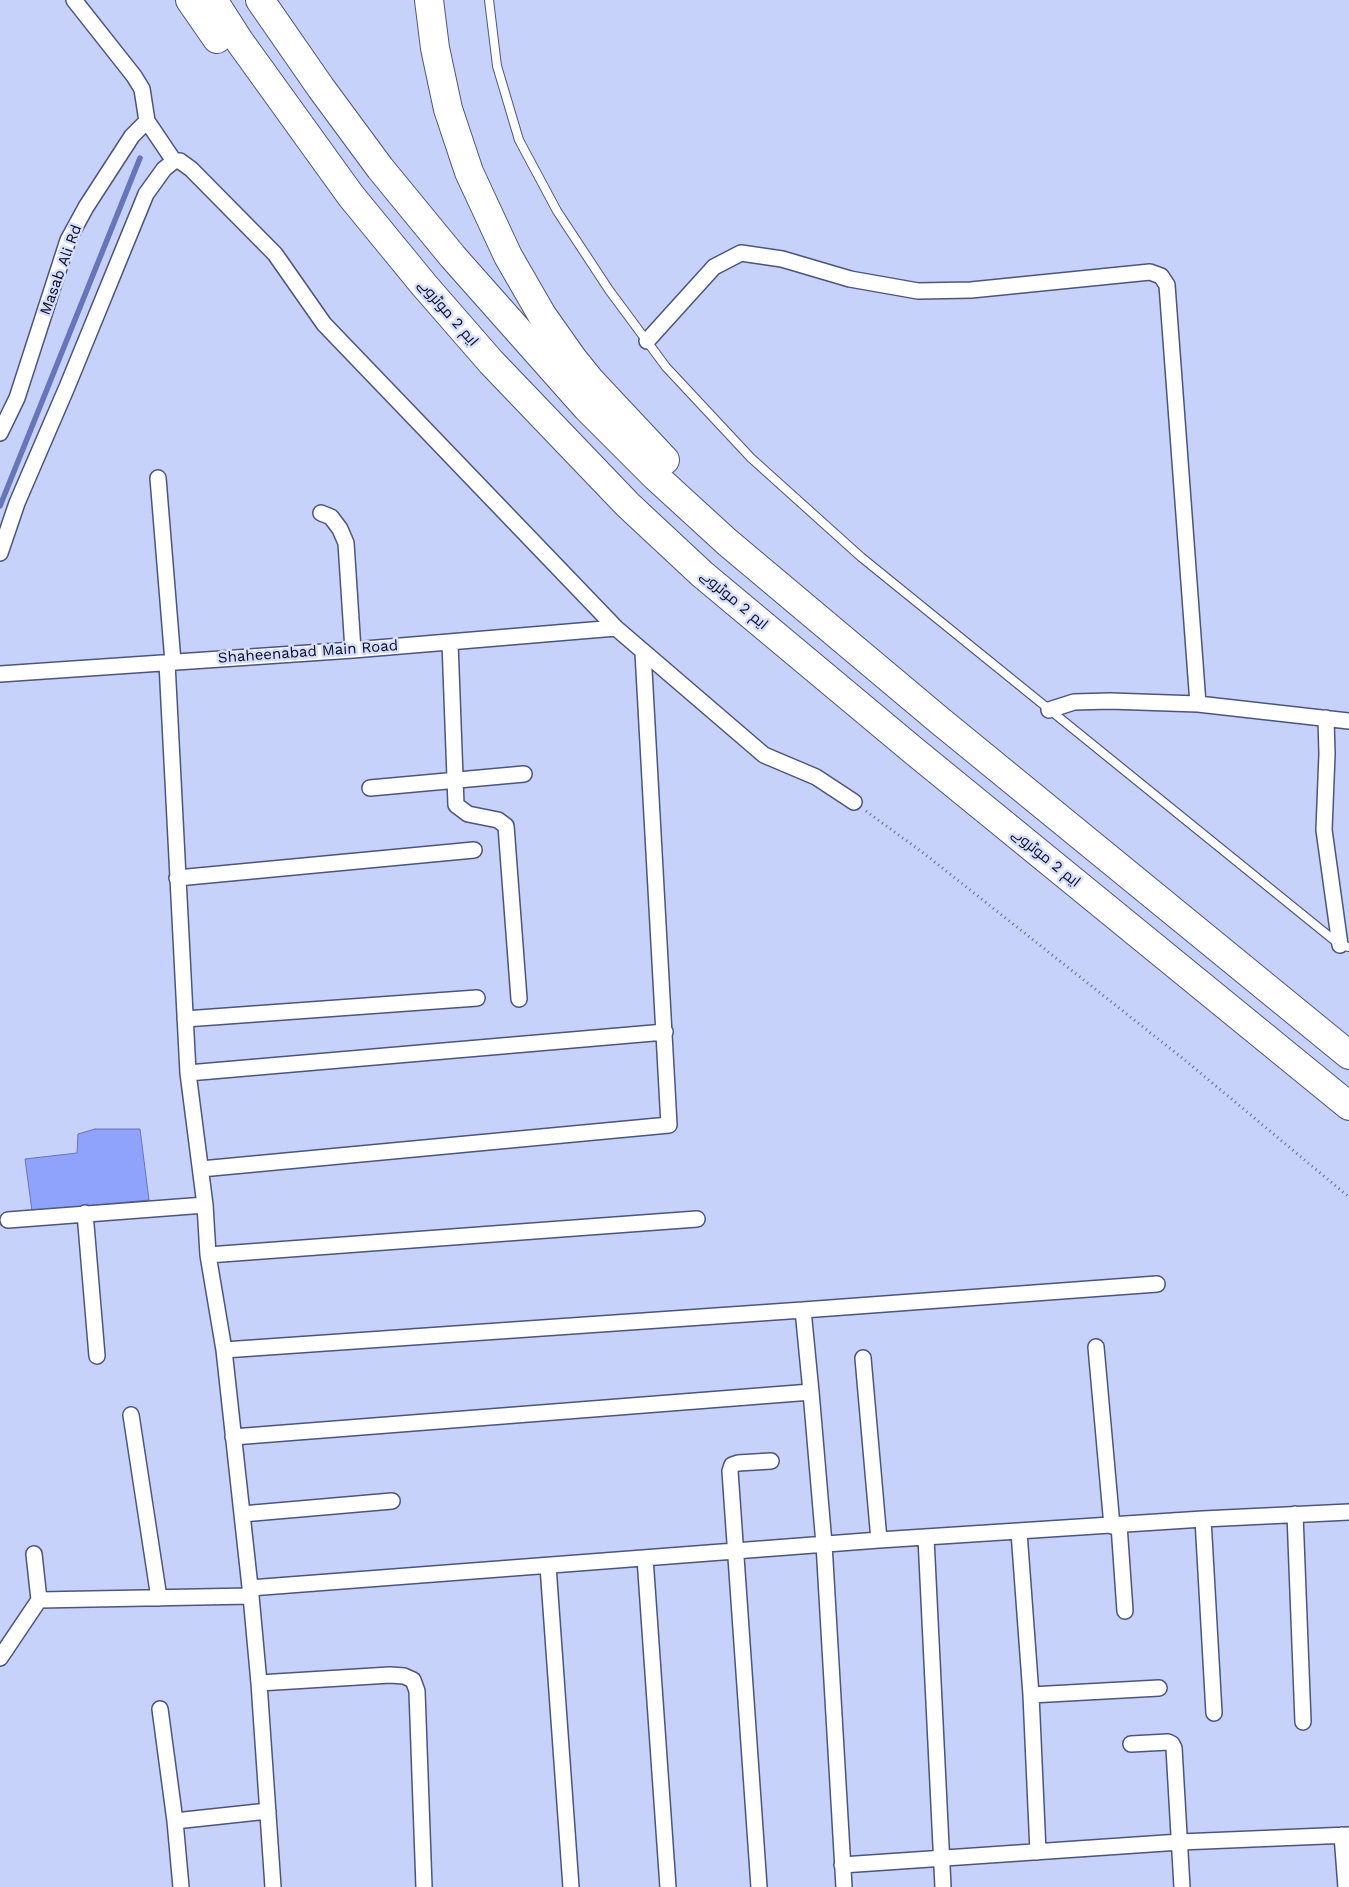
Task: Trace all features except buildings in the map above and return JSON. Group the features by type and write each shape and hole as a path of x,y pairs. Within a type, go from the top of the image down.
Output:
{"highway":[{"path":"190,0 264,106 444,328 559,434"},
{"name":"ایم 2 موٹروے","path":"213,0 240,42 351,196 424,285 491,362 628,505 710,580 914,751 1349,1106"},
{"path":"260,0 321,88 380,168 453,257 587,408 656,476 727,542 939,720 1349,1055"},
{"path":"428,0 435,48 448,109 469,172 512,264 542,316 590,380 668,464 939,720"},
{"path":"1257,981 1349,1039"}],"street":[{"path":"74,0 142,88 147,121 174,161"},
{"name":"Masab Ali Rd","path":"0,433 17,398 68,240 86,207 132,136 147,121"},
{"path":"0,553 17,503 146,194 164,169 174,161 180,161 275,254 324,324 616,628 764,755 816,777 854,802"},
{"path":"647,341 714,267 741,253 782,259 850,279 918,291 971,290 1150,272 1161,276 1167,285 1198,704"},
{"path":"158,478 170,662 177,878 188,1073 205,1205 208,1255 224,1350 232,1437 251,1592 260,1683 273,1887"},
{"path":"321,513 331,517 340,529 346,543 354,650"},
{"name":"Shaheenabad Main Road","path":"0,674 354,650 616,628"},
{"path":"450,642 456,805 468,814 498,820 506,826 519,999"},
{"path":"201,1170 669,1125 644,652"},
{"path":"1050,710 1074,702 1110,701 1198,704 1349,721"},
{"path":"1326,718 1327,754 1324,830 1344,946"},
{"path":"370,788 524,774"},
{"path":"177,878 474,850"},
{"path":"185,1019 477,998"},
{"path":"188,1073 664,1032"},
{"path":"8,1220 205,1205"},
{"path":"85,1213 97,1356"},
{"path":"208,1255 696,1219"},
{"path":"224,1350 1157,1284"},
{"path":"803,1310 824,1544 844,1887"},
{"path":"1096,1347 1125,1611"},
{"path":"862,1358 879,1540"},
{"path":"232,1437 811,1392"},
{"path":"131,1416 159,1598"},
{"path":"759,1887 730,1471 732,1466 738,1463 771,1461"},
{"path":"242,1514 392,1501"},
{"path":"39,1600 159,1598 251,1592 824,1544 1203,1519 1349,1512"},
{"path":"1295,1514 1303,1722"},
{"path":"1203,1519 1214,1713"},
{"path":"1020,1532 1031,1695 1038,1852"},
{"path":"926,1538 943,1887"},
{"path":"0,1658 39,1600 34,1554"},
{"path":"645,1558 668,1887"},
{"path":"548,1566 571,1887"},
{"path":"260,1683 390,1675 404,1676 413,1680 417,1691 424,1887"},
{"path":"1031,1695 1159,1688"},
{"path":"160,1709 175,1821 181,1887"},
{"path":"1131,1744 1168,1742 1174,1748 1182,1887"},
{"path":"175,1821 268,1811"},
{"path":"842,1865 1180,1842 1346,1835 1346,1887"}],"lane":[{"path":"489,0 497,66 519,140 557,211 610,290 666,367 751,458 861,557 1344,946"}],"path":[{"path":"854,802 926,855 1186,1061 1349,1197"}],"water":[{"path":"95,1129 140,1129 149,1200 32,1211 25,1159 77,1153 78,1134"}],"waterway":[{"path":"0,506 140,158"}]}
